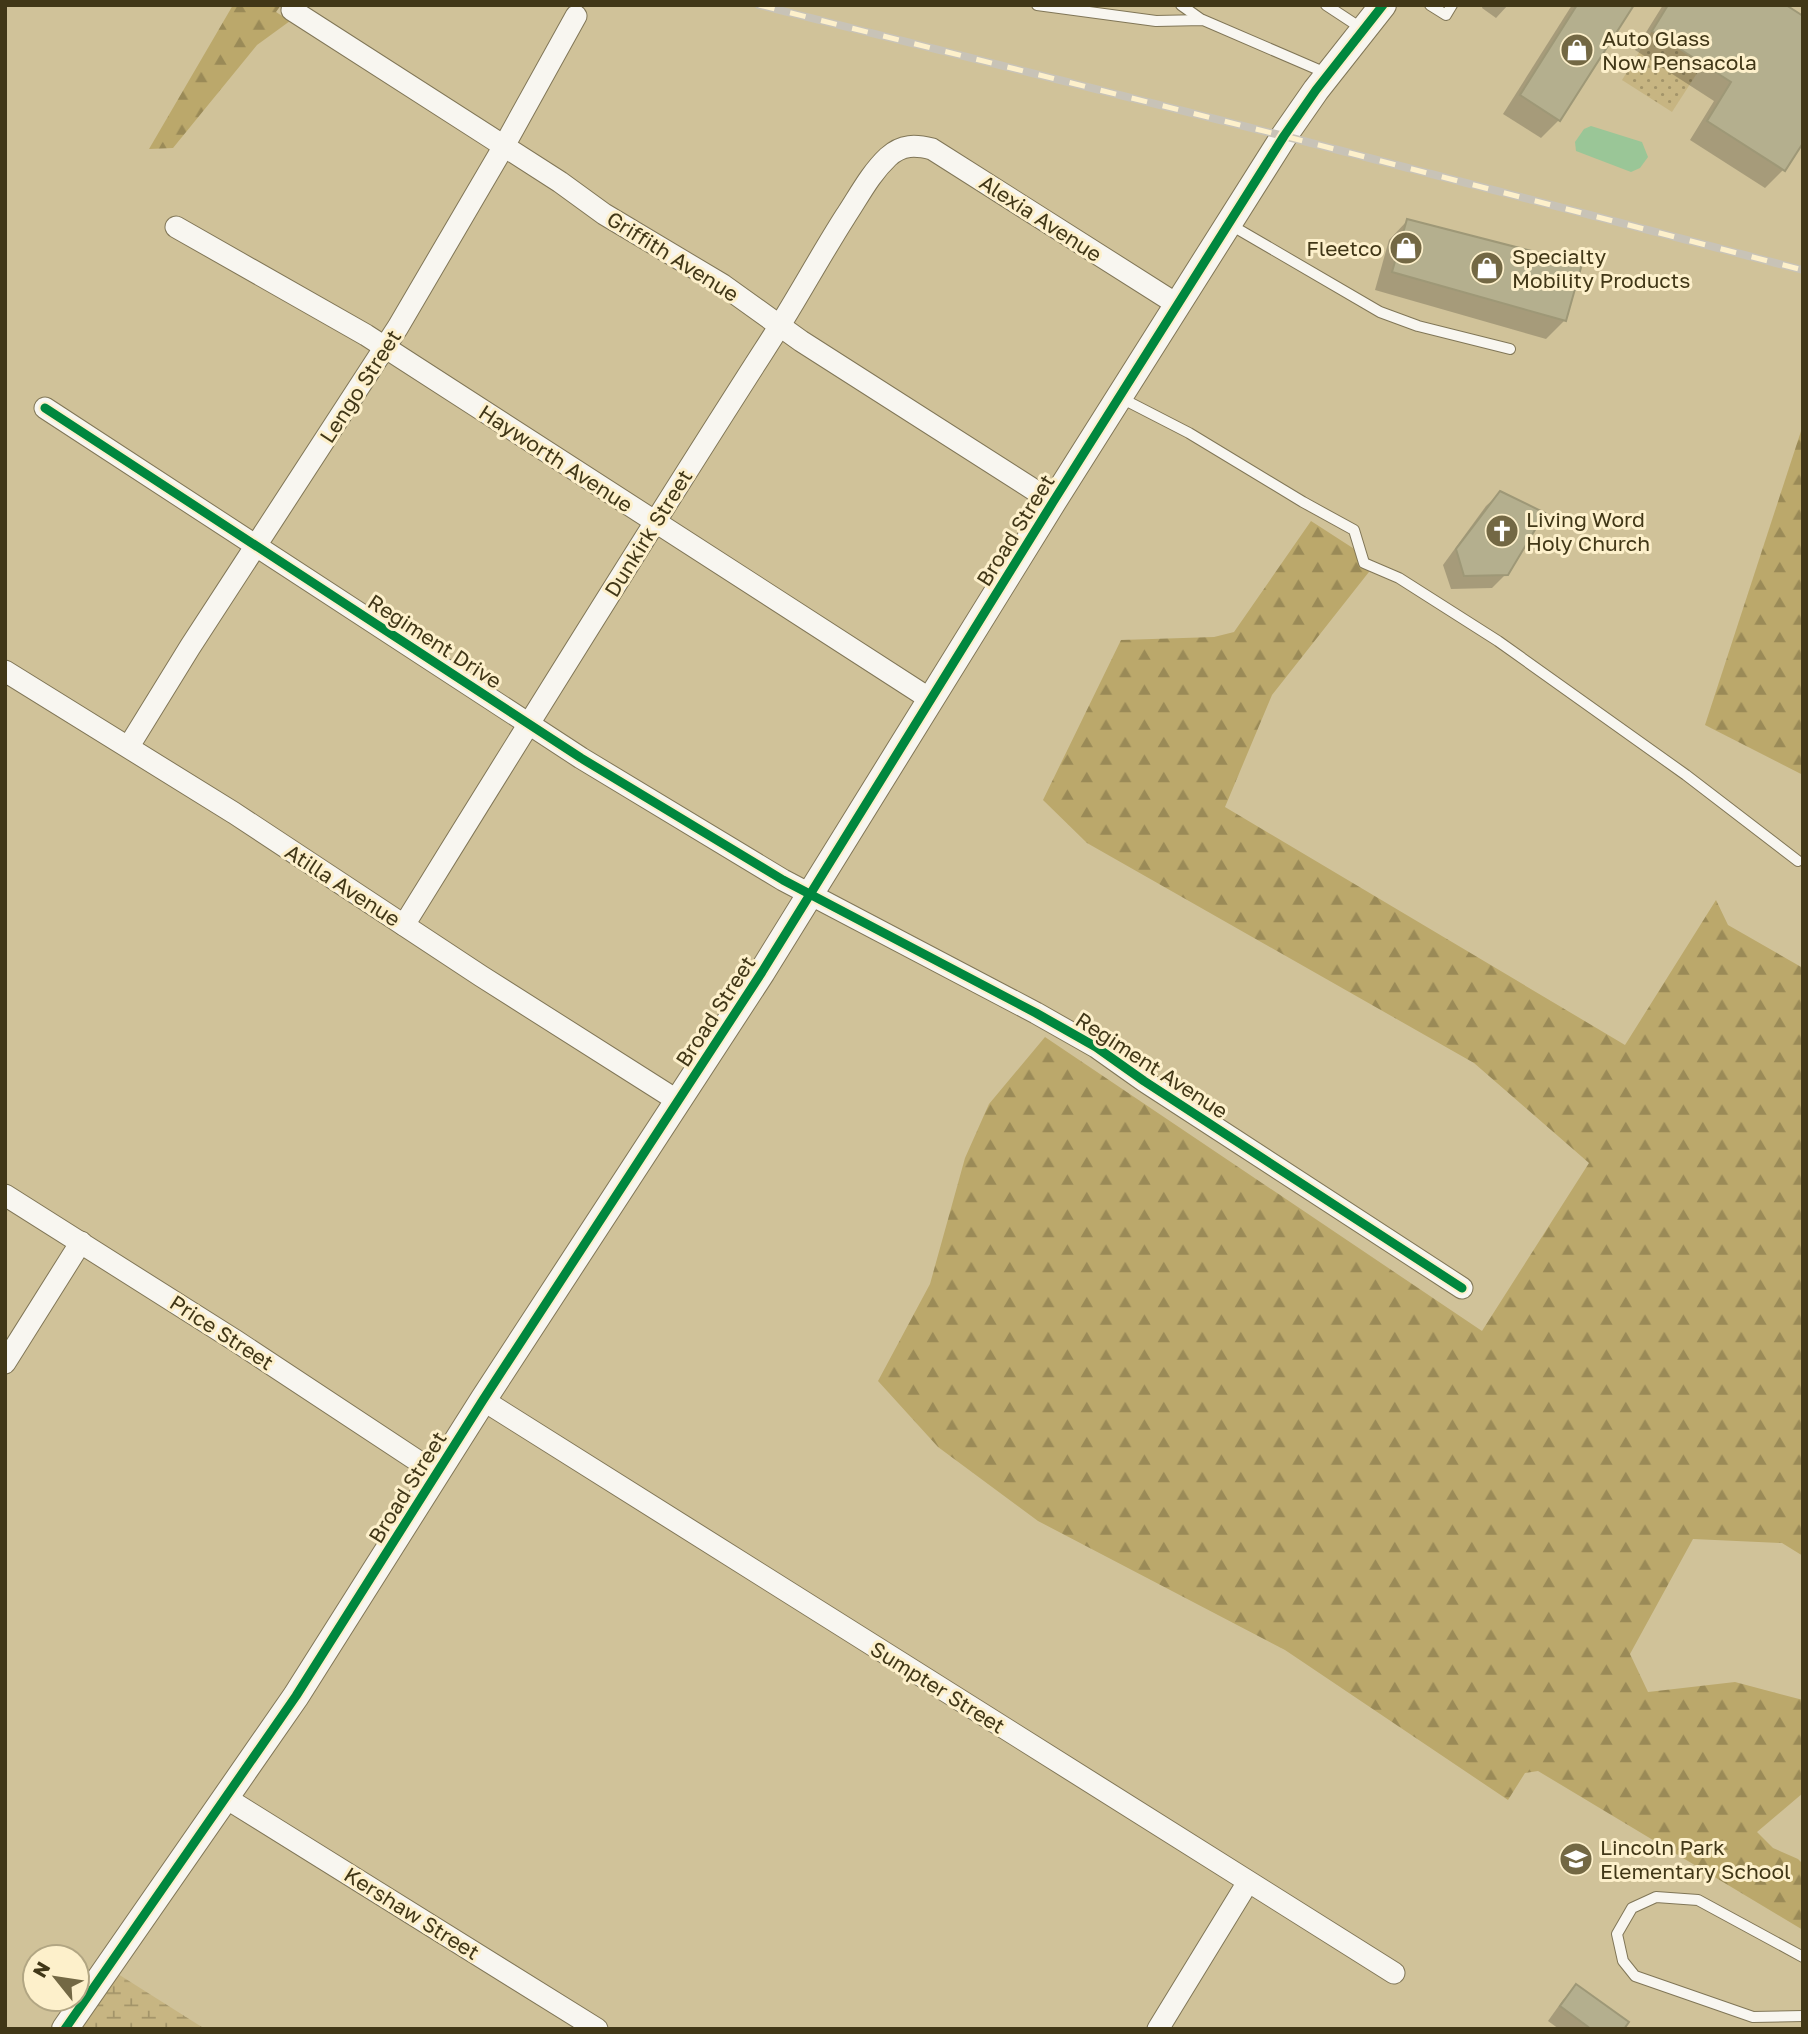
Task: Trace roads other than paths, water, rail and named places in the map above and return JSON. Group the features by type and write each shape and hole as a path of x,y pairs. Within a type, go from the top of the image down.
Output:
{"street":[{"name":"Broad Street","path":"65,2029 296,1696 436,1473 811,894 1053,502 1296,119 1383,5"},
{"name":"Griffith Avenue","path":"292,10 504,146 604,214 723,285 801,341 1053,502"},
{"name":"Lengo Street","path":"129,746 190,647 398,327 576,16"},
{"name":"Alexia Avenue","path":"901,148 917,145 932,149 1178,305"},
{"name":"Dunkirk Street","path":"404,925 654,522 781,325 873,173 890,155 901,148"},
{"name":"Hayworth Avenue","path":"176,227 366,335 930,699"},
{"name":"Regiment Drive","path":"45,408 581,758 783,880 811,894"},
{"name":"Atilla Avenue","path":"5,671 129,746 678,1101"},
{"name":"Regiment Avenue","path":"811,894 1096,1047 1462,1288"},
{"name":"Price Street","path":"5,1195 436,1473"},
{"path":"5,1363 81,1242"},
{"name":"Sumpter Street","path":"483,1400 1394,1973"},
{"name":"Kershaw Street","path":"226,1798 597,2029"},
{"path":"1158,2029 1248,1882"}],"lane":[{"path":"1037,5 1156,21 1203,20"},
{"path":"1181,5 1203,20 1329,74"},
{"path":"1326,5 1364,30"},
{"path":"1430,5 1446,15 1452,5"},
{"path":"1229,224 1380,312 1418,326 1510,349"},
{"path":"1119,397 1189,433 1354,530 1364,563 1399,578 1498,641 1686,775 1798,861"},
{"path":"1803,1957 1698,1900 1656,1897 1632,1908 1617,1934 1623,1961 1635,1976 1753,2017 1803,2015"}],"railway":[{"path":"759,5 1284,136 1803,270"}],"place":[{"name":"Auto Glass Now Pensacola","path":"1577,50"},
{"name":"Fleetco","path":"1406,248"},
{"name":"Specialty Mobility Products","path":"1487,268"},
{"name":"Living Word Holy Church","path":"1502,531"},
{"name":"Lincoln Park Elementary School","path":"1576,1859"}]}
